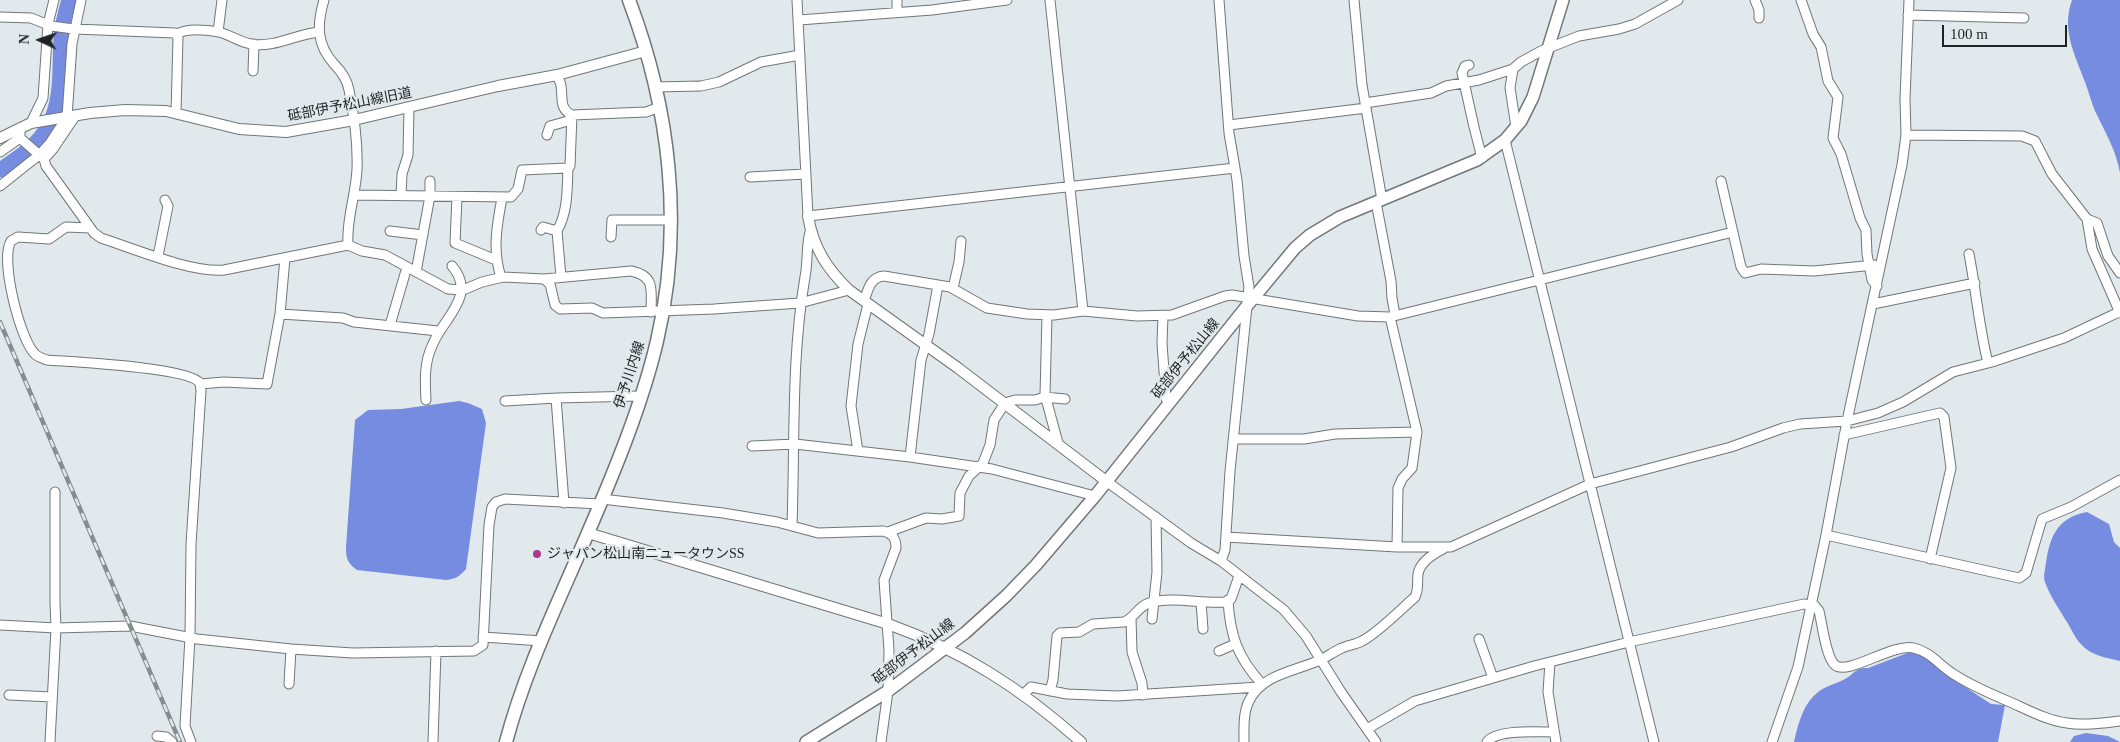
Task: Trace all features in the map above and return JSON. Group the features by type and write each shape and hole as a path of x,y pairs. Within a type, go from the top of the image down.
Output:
{"main road":[{"name":"伊予川内線","path":"506,742 522,689 601,501 640,396 657,340 657,312 669,266 670,170 660,107 646,50 629,0"},
{"name":"砥部伊予松山線","path":"806,742 888,691 946,648 1006,596 1036,565 1094,496 1249,301 1295,248 1310,235 1340,217 1482,158 1505,140 1516,127 1533,96 1563,0"}],"street":[{"path":"34,122 43,98 49,25 54,0"},
{"path":"0,186 40,156 53,149 68,117 73,29 81,0"},
{"path":"218,32 222,0"},
{"path":"324,0 319,32 321,45 346,78 354,120 357,168 348,228 348,245"},
{"path":"798,0 805,174 810,232 820,256 835,277 849,290 1058,443 1106,481 1191,542 1221,561 1284,610 1306,636 1376,742"},
{"path":"897,0 897,12"},
{"path":"931,0 932,10"},
{"path":"799,20 932,10 1007,0"},
{"path":"1050,0 1083,311"},
{"path":"1219,0 1229,125 1242,220 1249,301 1234,439 1226,537 1221,561"},
{"path":"1354,0 1366,105 1391,281 1393,316 1416,432 1412,468 1402,479 1398,488 1397,547"},
{"path":"1229,125 1366,105 1431,93 1446,86 1513,69 1530,56 1578,36 1619,29 1635,24 1678,0"},
{"path":"1755,0 1759,10 1759,18"},
{"path":"1801,0 1813,34 1822,47 1828,81 1838,97 1833,138 1841,154 1860,218 1866,230 1867,254 1872,280 1877,286"},
{"path":"1772,742 1798,667 1826,535 1844,435 1902,165 1906,135 1909,0"},
{"path":"1908,15 2024,18"},
{"path":"0,17 31,18 49,25 73,29 177,34 184,30 218,32 254,44 292,40 301,34 319,32"},
{"path":"176,113 177,34"},
{"path":"253,70 254,44"},
{"name":"砥部伊予松山線旧道","path":"0,138 21,135 34,122 125,110 166,111 239,129 286,132 354,120 498,86 557,75 646,50"},
{"path":"655,87 701,86 719,82 761,62 800,55"},
{"path":"1469,65 1464,66 1463,69 1482,158"},
{"path":"1513,69 1510,88 1516,127"},
{"path":"557,75 562,86 564,109 572,115 646,112 660,107"},
{"path":"401,196 402,174 408,155 409,108"},
{"path":"547,135 550,126 568,121 572,115"},
{"path":"561,277 557,231 563,219 566,206 568,168 571,161 572,115"},
{"path":"0,152 21,135 40,156 90,228 102,238 196,268 213,271 348,245 362,251 385,254 448,289 461,290 500,277 544,279 631,271 645,276 650,282 657,312"},
{"path":"1244,742 1244,723 1247,706 1260,686 1270,678 1322,659 1341,648 1361,642 1372,635 1415,597 1418,592 1420,568 1425,561 1445,548 1474,537 1590,484 1731,447 1783,428 1800,424 1847,421 1891,408 1953,372 1988,363 2064,338 2120,312 2092,249 2087,219 2052,174 2035,141 2029,137 1906,135"},
{"path":"1505,140 1654,742"},
{"path":"354,195 511,197 516,194 522,170 568,168"},
{"path":"808,216 1235,168"},
{"path":"750,177 805,174"},
{"path":"1721,180 1741,267 1745,272 1761,269 1814,271 1882,265"},
{"path":"416,272 430,196 430,182"},
{"path":"457,197 455,243 496,260"},
{"path":"500,277 496,260 498,218 502,198"},
{"path":"158,256 168,206 165,200"},
{"path":"2087,219 2097,223 2108,256 2120,273"},
{"path":"611,237 612,220 670,220"},
{"path":"541,230 543,226 557,231"},
{"path":"90,228 66,227 49,238 14,238 8,244 12,304 33,352 47,360 124,365 190,376 198,380 200,384 191,544 190,637 185,726 191,742"},
{"path":"390,231 422,235"},
{"path":"792,525 795,444 794,388 800,303 806,272 810,232"},
{"path":"858,451 851,406 858,344 870,284 879,276 953,288 987,308 1027,314 1047,315 1083,311 1163,316 1181,313 1225,296 1358,316 1393,316 1733,232"},
{"path":"953,288 960,262 960,241"},
{"path":"1969,254 1975,283 1980,330 1988,363"},
{"path":"200,384 224,382 266,384 280,314 285,258"},
{"path":"426,400 426,365 438,331 460,302 461,290 452,266"},
{"path":"390,325 407,267"},
{"path":"544,279 550,284 555,305 560,309 592,308 603,313 657,312 800,303 849,290"},
{"path":"1873,304 1975,283"},
{"path":"910,457 921,360 938,285"},
{"path":"280,314 343,318 354,322 438,331"},
{"path":"1047,315 1045,397 1058,443"},
{"path":"1163,316 1162,343 1166,399 1170,402"},
{"path":"505,401 640,396"},
{"path":"0,625 56,628 130,626 190,637 291,649 353,653 436,650 474,651 483,645 490,526 492,507 496,502 505,499 564,503 601,501 723,512 792,525 818,533 888,532 926,518 942,519 959,516 962,488 969,476 980,468 990,445 994,420 1004,403 1015,400 1035,400 1045,397 1065,399"},
{"path":"556,398 564,503"},
{"path":"1844,435 1940,413 1944,417 1950,468 1930,559"},
{"path":"1234,439 1304,439 1335,434 1416,432"},
{"path":"752,446 795,444 910,457 1033,479 1094,496"},
{"path":"1826,535 2019,578 2026,573 2042,519 2071,507 2120,480"},
{"path":"50,742 56,628 55,492"},
{"path":"1152,619 1157,572 1156,517"},
{"path":"881,742 888,691 888,624 884,580 895,553 896,542 888,532"},
{"path":"588,533 888,624 920,636 977,664 1024,694 1081,742"},
{"path":"1226,537 1445,548"},
{"path":"1050,691 1054,680 1057,636 1060,633 1078,632 1093,624 1124,622 1131,618 1136,610 1142,606 1154,602 1228,600 1234,594 1239,576"},
{"path":"1228,600 1230,627 1235,644 1260,686"},
{"path":"1200,602 1203,629"},
{"path":"1367,729 1414,701 1493,678 1629,642 1797,604 1810,604 1819,611 1830,659 1836,666 1844,669 1890,650 1902,647 1914,648 1927,653 1952,674 2032,713 2075,724 2120,721"},
{"path":"1131,618 1132,652 1142,683 1143,695"},
{"path":"483,637 542,641"},
{"path":"1479,639 1493,678"},
{"path":"1219,651 1235,644"},
{"path":"289,684 291,649"},
{"path":"433,742 436,650"},
{"path":"1550,662 1548,692 1556,742"},
{"path":"1024,694 1031,687 1090,696 1143,695 1260,686"},
{"path":"9,695 52,697"},
{"path":"1487,742 1492,737 1500,734 1554,732"},
{"path":"158,736 166,737 172,742"}],"water":[{"path":"2072,0 2120,0 2120,173 2113,149 2094,108 2071,42 2068,22"},
{"path":"459,401 482,409 486,423 466,569 458,577 446,580 357,570 351,565 346,554 355,420 368,410 401,409"},
{"path":"2087,512 2109,524 2114,542 2120,548 2120,661 2097,655 2082,645 2054,601 2044,580 2050,544 2057,530 2068,519"},
{"path":"1910,652 1926,657 1950,677 1991,704 2005,705 1998,742 1794,742 1799,722 1805,709 1817,693 1858,670"},
{"path":"2086,733 2108,736 2120,742 2070,742 2074,736"}],"waterway":[{"path":"0,170 39,139 53,116 58,94 62,28 69,0"}],"railway":[{"path":"0,322 180,742"}],"place":[{"name":"ジャパン松山南ニュータウンSS","path":"537,554"}]}
